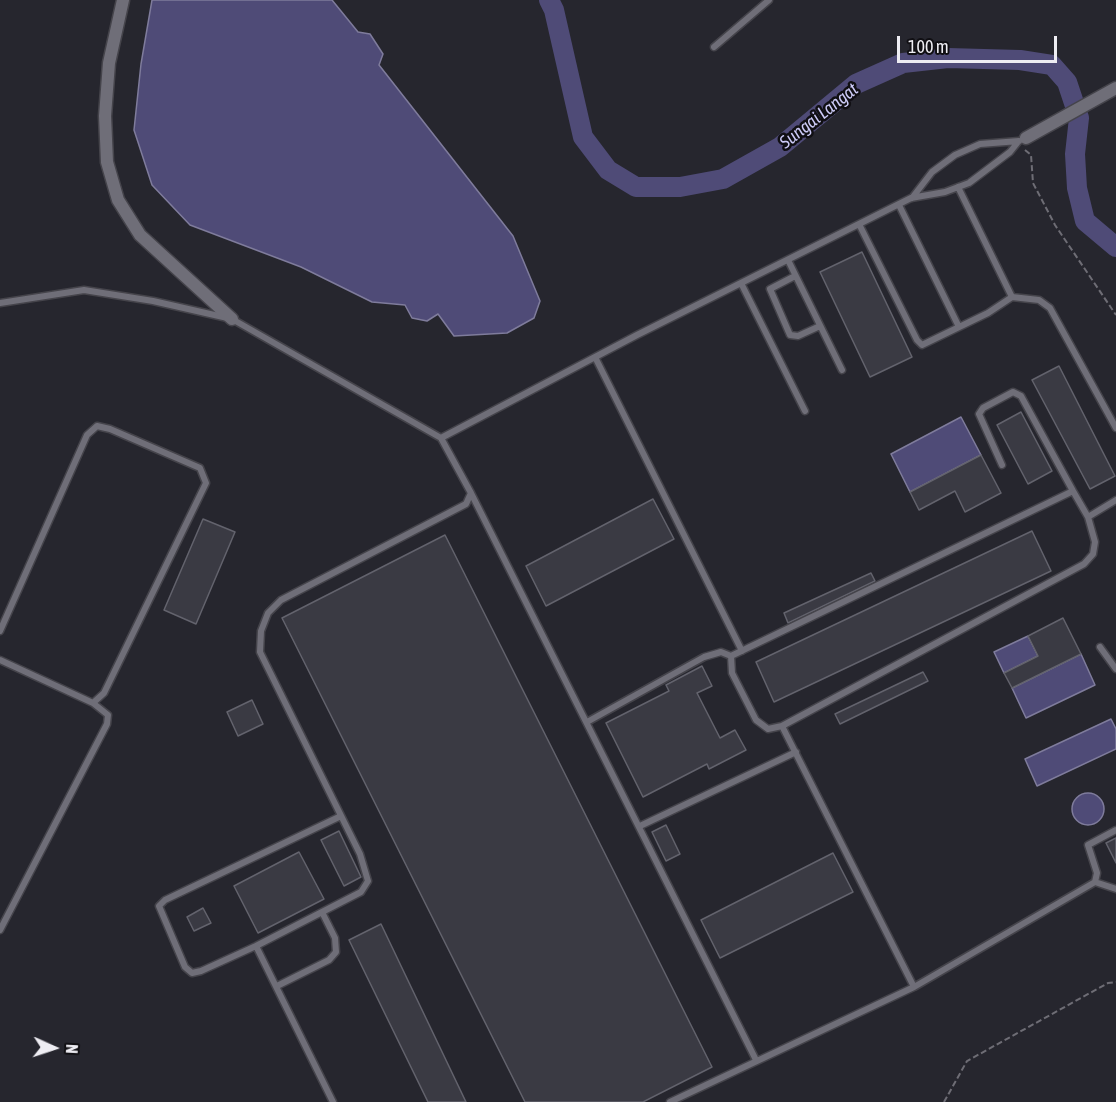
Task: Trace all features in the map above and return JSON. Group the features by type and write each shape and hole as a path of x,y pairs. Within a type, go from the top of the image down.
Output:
{"street":[{"path":"123,0 109,63 105,116 106,162 118,200 140,235 232,319"},
{"path":"1022,140 1116,88"}],"lane":[{"path":"714,47 769,0"},
{"path":"441,438 595,357 911,198 969,183 1022,140"},
{"path":"911,198 932,171 955,155 980,144 1022,140"},
{"path":"958,187 1012,297"},
{"path":"899,205 959,327"},
{"path":"859,224 917,340 922,345 929,344 1012,297 1039,300 1050,308 1116,428"},
{"path":"788,260 842,369"},
{"path":"795,276 770,289 790,335 798,336 820,326"},
{"path":"741,283 805,411"},
{"path":"0,303 84,290 153,301 232,319 441,438 640,826 756,1060"},
{"path":"595,357 742,651"},
{"path":"731,656 732,673 756,720 768,729 782,726 1084,564 1093,554 1095,542 1088,517 1021,396 1013,392 982,408 979,414 1002,465"},
{"path":"0,631 87,435 97,426 110,429 200,468 206,483 104,693 93,704"},
{"path":"587,722 704,657 721,652 731,656 1073,491"},
{"path":"341,816 165,900 159,906 159,913 185,967 192,973 256,946 323,914 361,892 369,881 360,854 260,652 261,631 268,613 281,600 466,504 471,493"},
{"path":"1088,517 1116,500"},
{"path":"1100,647 1116,669"},
{"path":"0,660 93,704 108,715 107,724 0,930"},
{"path":"782,726 914,987"},
{"path":"640,826 796,752"},
{"path":"1095,882 1096,873 1088,844 1116,830"},
{"path":"670,1102 914,987 1095,882 1116,889"},
{"path":"276,986 329,960 336,952 335,938 323,914"},
{"path":"256,946 333,1102"}],"path":[{"path":"1022,140 1031,155 1033,183 1055,225 1116,315"},
{"path":"944,1102 967,1061 1108,983 1116,982"}],"shaded area":[{"path":"152,0 332,0 358,32 370,34 383,54 379,65 513,236 540,301 534,318 507,333 454,336 438,314 427,321 412,318 405,305 372,302 301,267 190,225 152,185 134,130 141,64"},
{"path":"961,417 981,455 910,492 891,454"},
{"path":"1028,636 1038,656 1004,673 994,652"},
{"path":"1081,654 1095,685 1026,718 1012,688"},
{"path":"1111,719 1116,729 1116,749 1037,786 1025,759"},
{"path":"1088,793 1099,798 1104,809 1099,820 1088,825 1077,820 1072,809 1077,798"}],"building":[{"path":"862,252 912,357 870,377 820,272"},
{"path":"1059,366 1115,476 1090,489 1032,380"},
{"path":"1021,412 1052,471 1028,484 997,425"},
{"path":"981,455 1001,493 965,512 955,491 919,510 910,492"},
{"path":"653,499 674,539 546,606 526,566"},
{"path":"203,519 235,532 196,624 164,610"},
{"path":"1032,531 1051,571 774,702 756,662"},
{"path":"445,535 712,1067 643,1102 525,1102 282,618"},
{"path":"871,573 875,581 788,623 784,613"},
{"path":"1063,618 1081,654 1012,688 1004,673 1038,656 1028,636"},
{"path":"702,666 712,686 697,693 720,738 735,730 746,750 709,769 707,764 643,797 606,723 669,691 666,685"},
{"path":"923,672 928,681 840,724 835,714"},
{"path":"252,700 263,724 238,736 227,712"},
{"path":"666,825 680,854 666,861 652,832"},
{"path":"339,831 361,877 344,886 321,840"},
{"path":"1116,838 1116,863 1106,843"},
{"path":"299,852 324,899 258,933 234,886"},
{"path":"833,853 853,892 720,958 701,920"},
{"path":"203,908 211,923 194,931 187,917"},
{"path":"381,924 466,1102 428,1102 349,940"}],"waterway":[{"name":"Sungai Langat","path":"549,0 554,10 583,137 608,170 636,187 680,187 723,179 780,147 856,84 903,63 948,58 1020,60 1052,65 1067,82 1079,118 1075,154 1077,188 1085,221 1116,247"}]}
